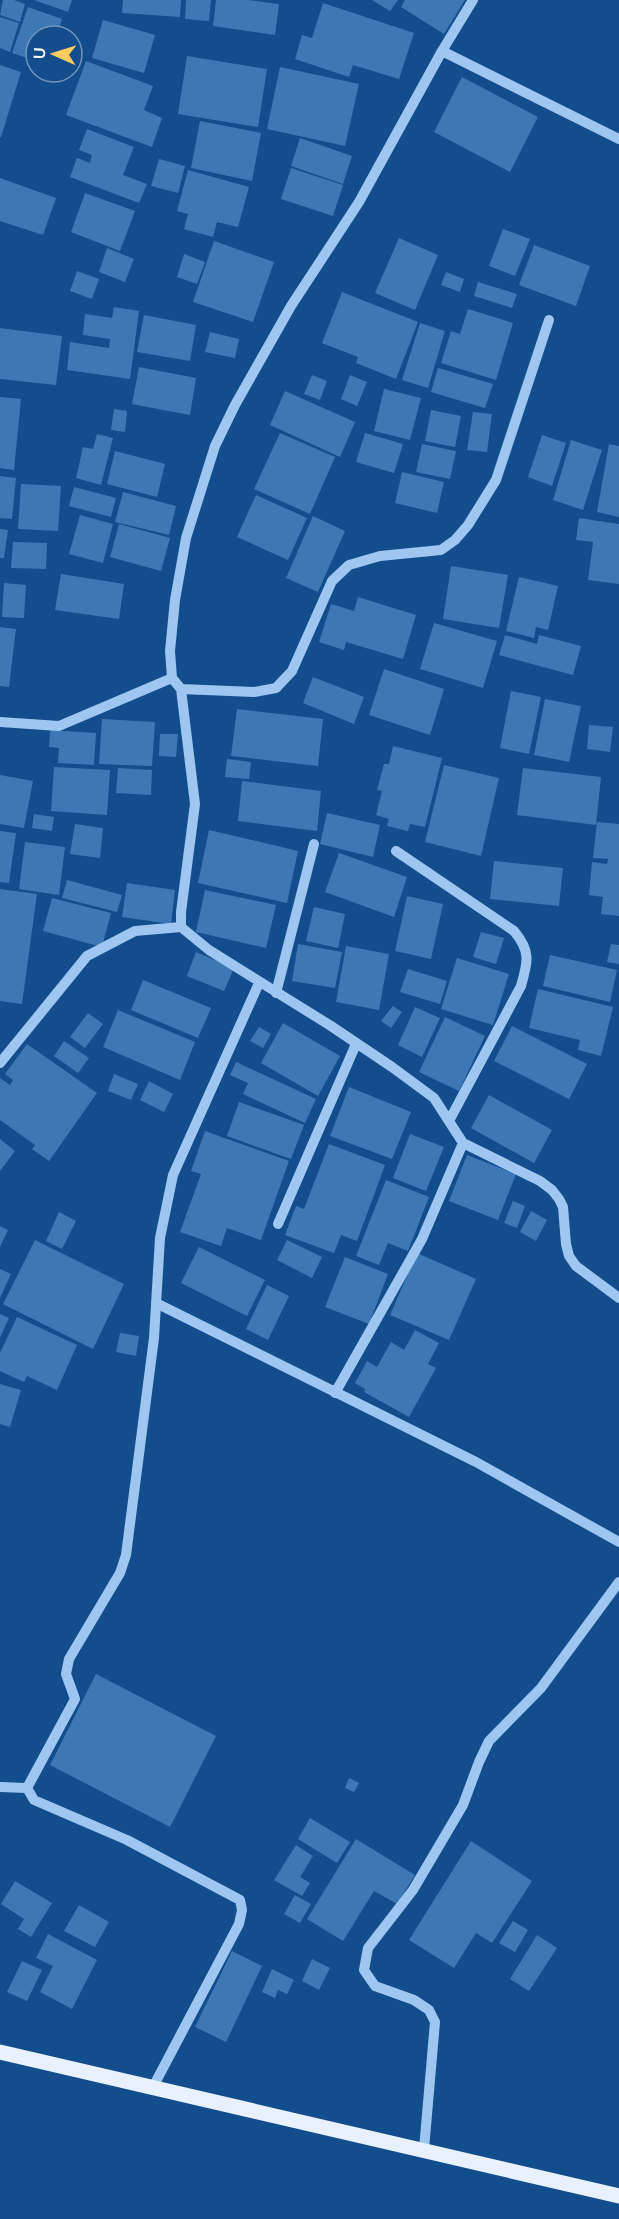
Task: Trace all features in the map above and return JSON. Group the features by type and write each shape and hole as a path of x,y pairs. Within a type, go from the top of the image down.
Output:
{"main road":[{"path":"0,2052 619,2196"}],"street":[{"path":"181,927 195,804 181,689 172,678 171,641 175,600 186,538 215,446 236,405 291,306 359,202 442,51 473,0"},
{"path":"442,51 619,139"},
{"path":"181,689 254,692 276,688 292,670 332,581 349,565 380,556 441,550 455,540 468,525 496,480 549,320"},
{"path":"0,722 59,726 172,678"},
{"path":"276,993 314,844"},
{"path":"396,851 514,931 525,944 528,963 521,986 450,1121"},
{"path":"0,1063 87,956 135,931 181,927 209,950 392,1067 434,1098 463,1143 540,1181 552,1190 563,1207 569,1256 576,1266 619,1298"},
{"path":"27,1788 75,1698 66,1674 69,1659 120,1573 126,1555 154,1338 160,1238 173,1175 259,983"},
{"path":"278,1224 356,1044"},
{"path":"335,1393 422,1239 463,1143"},
{"path":"156,1303 476,1462 619,1542"},
{"path":"424,2149 435,2022 429,2010 414,2000 375,1986 364,1970 368,1948 413,1890 463,1805 489,1741 541,1688 619,1582"},
{"path":"0,1788 27,1788"},
{"path":"27,1788 34,1800 128,1840 240,1900 242,1910 239,1924 153,2087"}],"building":[{"path":"3,0 14,0 25,4 20,22 0,15"},
{"path":"34,0 72,0 68,12"},
{"path":"123,0 181,0 180,17 122,13"},
{"path":"186,0 211,0 209,21 185,19"},
{"path":"216,0 248,0 279,4 275,35 213,26"},
{"path":"372,0 398,0 390,11"},
{"path":"405,0 465,0 444,34 401,7"},
{"path":"323,3 414,33 399,79 353,65 349,77 295,59 302,35 312,38"},
{"path":"28,7 62,19 61,24 24,24 24,57 12,53"},
{"path":"0,17 19,23 10,52 0,48"},
{"path":"103,20 155,35 144,73 92,58"},
{"path":"187,56 267,69 258,127 178,114"},
{"path":"86,61 153,86 144,110 162,118 152,147 66,115 77,84 84,84"},
{"path":"0,65 21,72 1,137 0,137"},
{"path":"280,67 359,84 345,146 267,129"},
{"path":"462,77 538,117 510,172 434,132"},
{"path":"200,121 261,133 252,181 191,168"},
{"path":"87,129 134,147 123,175 147,184 139,203 70,177 77,158 90,163 92,155 79,150"},
{"path":"300,138 352,156 343,184 291,166"},
{"path":"159,159 185,166 178,193 151,186"},
{"path":"291,168 343,185 333,216 281,199"},
{"path":"188,170 249,187 238,227 217,222 213,237 184,229 188,214 177,211"},
{"path":"0,178 56,198 43,235 0,221"},
{"path":"85,193 135,211 120,251 71,232"},
{"path":"503,229 530,239 515,276 489,266"},
{"path":"399,238 438,255 415,310 375,293"},
{"path":"214,241 274,262 253,322 193,302"},
{"path":"534,245 590,266 576,306 519,285"},
{"path":"107,248 134,259 125,282 99,272"},
{"path":"184,254 205,262 197,284 177,277"},
{"path":"77,271 99,279 92,299 70,291"},
{"path":"446,272 464,279 460,292 441,285"},
{"path":"478,282 517,294 512,308 474,296"},
{"path":"342,292 418,322 396,379 356,363 358,357 322,343"},
{"path":"114,307 139,311 130,379 67,370 70,342 109,348 110,339 83,335 85,314 112,318"},
{"path":"468,309 513,323 496,380 441,363 451,331 460,334"},
{"path":"144,315 196,325 190,361 137,352"},
{"path":"420,323 445,331 428,388 402,380"},
{"path":"0,328 62,336 56,385 0,379"},
{"path":"210,332 239,339 235,358 205,352"},
{"path":"139,367 196,378 190,415 132,404"},
{"path":"438,368 493,384 485,408 431,392"},
{"path":"312,375 327,381 320,400 304,394"},
{"path":"350,375 367,382 357,406 341,399"},
{"path":"384,389 421,398 410,440 374,431"},
{"path":"285,391 355,422 340,457 270,425"},
{"path":"0,397 21,399 14,470 0,468"},
{"path":"114,409 127,411 125,432 111,430"},
{"path":"431,410 461,416 455,447 425,441"},
{"path":"473,412 492,414 487,452 467,450"},
{"path":"280,433 335,457 310,514 254,489"},
{"path":"365,433 403,444 394,473 356,462"},
{"path":"97,434 113,438 101,485 76,478 83,447 93,449"},
{"path":"542,435 566,443 552,486 528,477"},
{"path":"571,440 602,450 583,510 553,500"},
{"path":"422,444 456,451 450,479 416,472"},
{"path":"609,444 619,446 619,517 597,512"},
{"path":"115,451 165,464 157,497 107,484"},
{"path":"402,472 444,482 437,513 395,503"},
{"path":"0,476 16,478 12,519 0,518"},
{"path":"21,484 61,486 58,531 18,529"},
{"path":"74,487 116,498 111,517 69,506"},
{"path":"123,492 176,506 169,535 115,522"},
{"path":"256,495 307,518 288,560 237,537"},
{"path":"80,515 113,524 103,563 69,554"},
{"path":"313,516 345,531 318,592 286,578"},
{"path":"579,518 619,524 619,584 588,580 593,542 576,540"},
{"path":"119,524 170,538 161,571 110,557"},
{"path":"0,529 8,530 4,558 0,558"},
{"path":"13,542 47,543 46,569 11,568"},
{"path":"451,566 508,575 499,628 443,619"},
{"path":"61,574 124,584 119,619 55,610"},
{"path":"519,577 558,586 548,630 536,627 534,638 506,631"},
{"path":"4,583 26,585 24,618 2,617"},
{"path":"358,597 416,615 403,659 346,642 344,650 319,642 331,604 354,611"},
{"path":"434,623 497,641 483,688 420,669"},
{"path":"0,627 16,629 9,687 0,686"},
{"path":"505,635 537,644 539,635 581,646 573,675 499,655"},
{"path":"384,669 444,689 430,735 369,715"},
{"path":"313,677 364,697 354,724 303,703"},
{"path":"511,691 541,697 529,754 500,748"},
{"path":"545,699 581,706 569,762 534,755"},
{"path":"237,709 323,719 318,766 231,756"},
{"path":"102,719 155,722 152,766 99,764"},
{"path":"589,725 613,727 610,752 587,749"},
{"path":"50,730 96,733 94,765 58,763 59,748 49,747"},
{"path":"160,734 178,734 176,757 159,756"},
{"path":"393,746 442,758 425,827 410,824 408,831 387,826 389,819 376,815 382,791 377,790 384,764 389,764"},
{"path":"227,759 251,762 249,779 225,777"},
{"path":"444,765 499,778 481,856 425,842"},
{"path":"54,767 110,770 107,815 51,811"},
{"path":"118,768 152,770 151,795 116,793"},
{"path":"523,768 601,777 596,825 517,815"},
{"path":"0,775 33,781 24,828 0,824"},
{"path":"242,781 321,791 317,831 238,821"},
{"path":"327,813 380,825 373,857 320,844"},
{"path":"34,814 54,817 52,831 32,828"},
{"path":"597,822 619,824 619,916 601,914 603,897 589,895 592,862 607,864 608,859 593,858"},
{"path":"75,824 103,828 100,858 70,854"},
{"path":"209,830 298,851 287,903 198,883"},
{"path":"0,831 16,833 9,883 0,882"},
{"path":"25,842 65,847 59,895 19,889"},
{"path":"339,853 407,877 394,917 325,892"},
{"path":"494,861 563,868 559,906 490,899"},
{"path":"67,880 122,895 117,912 62,898"},
{"path":"127,883 175,890 171,924 122,917"},
{"path":"0,889 37,894 22,1004 0,1001"},
{"path":"205,890 276,905 266,948 196,932"},
{"path":"407,896 443,904 431,959 395,951"},
{"path":"52,898 111,913 102,947 43,931"},
{"path":"314,907 345,914 338,948 306,941"},
{"path":"481,932 504,938 496,964 473,957"},
{"path":"298,944 342,952 335,988 292,981"},
{"path":"611,944 619,945 619,964 607,962"},
{"path":"346,946 389,954 379,1010 336,1002"},
{"path":"196,952 234,968 224,991 187,976"},
{"path":"550,955 617,970 610,1002 543,986"},
{"path":"457,958 509,974 493,1025 441,1009"},
{"path":"408,969 447,981 440,1004 400,992"},
{"path":"143,980 211,1008 198,1038 131,1010"},
{"path":"538,989 613,1007 601,1056 578,1050 580,1040 529,1028"},
{"path":"393,1006 402,1012 391,1028 381,1021"},
{"path":"415,1007 440,1018 422,1057 398,1045"},
{"path":"118,1010 195,1042 180,1080 103,1047"},
{"path":"88,1013 103,1024 85,1048 70,1037"},
{"path":"445,1017 485,1036 459,1091 419,1072"},
{"path":"283,1023 340,1056 318,1096 261,1063"},
{"path":"512,1026 587,1064 569,1099 494,1061"},
{"path":"259,1027 271,1034 263,1048 250,1041"},
{"path":"64,1041 89,1058 78,1073 54,1056"},
{"path":"27,1044 97,1093 49,1161 32,1149 35,1145 0,1120 0,1078 10,1085 13,1080 5,1074"},
{"path":"236,1062 316,1099 305,1123 243,1094 248,1083 230,1075"},
{"path":"114,1074 138,1084 131,1100 108,1091"},
{"path":"149,1081 173,1094 164,1112 140,1100"},
{"path":"349,1087 411,1112 392,1159 330,1136"},
{"path":"489,1095 552,1130 534,1163 471,1128"},
{"path":"239,1102 304,1125 291,1159 227,1136"},
{"path":"205,1131 289,1161 261,1240 227,1228 221,1246 180,1232 201,1174 191,1171"},
{"path":"410,1134 444,1147 426,1191 393,1178"},
{"path":"0,1139 15,1151 0,1171"},
{"path":"329,1144 385,1165 357,1241 341,1235 334,1253 285,1235 296,1206 304,1209"},
{"path":"467,1155 516,1174 498,1220 449,1201"},
{"path":"386,1180 429,1197 408,1251 388,1243 379,1265 356,1256"},
{"path":"513,1201 525,1206 517,1228 504,1223"},
{"path":"531,1211 547,1220 536,1241 520,1232"},
{"path":"59,1212 76,1221 62,1249 46,1241"},
{"path":"0,1226 8,1230 0,1247"},
{"path":"35,1240 124,1284 93,1349 3,1304"},
{"path":"287,1240 322,1257 312,1278 277,1260"},
{"path":"199,1247 265,1280 247,1316 181,1283"},
{"path":"417,1253 476,1279 449,1340 390,1315"},
{"path":"345,1257 388,1274 369,1324 325,1307"},
{"path":"0,1269 11,1274 0,1298"},
{"path":"267,1285 289,1296 268,1340 246,1329"},
{"path":"0,1314 9,1318 0,1338"},
{"path":"17,1317 77,1345 57,1390 27,1376 24,1382 0,1371 0,1353"},
{"path":"415,1330 439,1343 428,1364 436,1368 409,1417 364,1392 365,1389 355,1383 367,1361 377,1367 391,1342 404,1350"},
{"path":"120,1333 139,1336 136,1356 116,1352"},
{"path":"0,1384 21,1390 10,1427 0,1424"},
{"path":"96,1674 216,1736 170,1827 50,1765"},
{"path":"349,1778 359,1783 354,1792 345,1788"},
{"path":"310,1818 350,1842 337,1863 298,1839"},
{"path":"356,1839 415,1875 397,1904 374,1891 343,1941 307,1919"},
{"path":"471,1841 532,1881 492,1943 476,1933 454,1968 409,1940"},
{"path":"296,1845 313,1856 300,1877 310,1883 302,1896 274,1880"},
{"path":"15,1881 52,1903 31,1937 18,1929 24,1919 1,1904"},
{"path":"295,1895 311,1904 300,1923 284,1914"},
{"path":"79,1905 109,1922 95,1947 64,1931"},
{"path":"513,1921 528,1930 515,1952 499,1943"},
{"path":"48,1934 97,1960 72,2009 40,1992 53,1966 36,1958"},
{"path":"537,1935 557,1948 529,1991 510,1979"},
{"path":"232,1951 262,1966 226,2042 195,2027"},
{"path":"312,1959 330,1968 319,1990 302,1981"},
{"path":"22,1961 42,1970 27,2001 7,1992"},
{"path":"272,1969 294,1980 287,1994 278,1990 275,1998 262,1992"}]}
